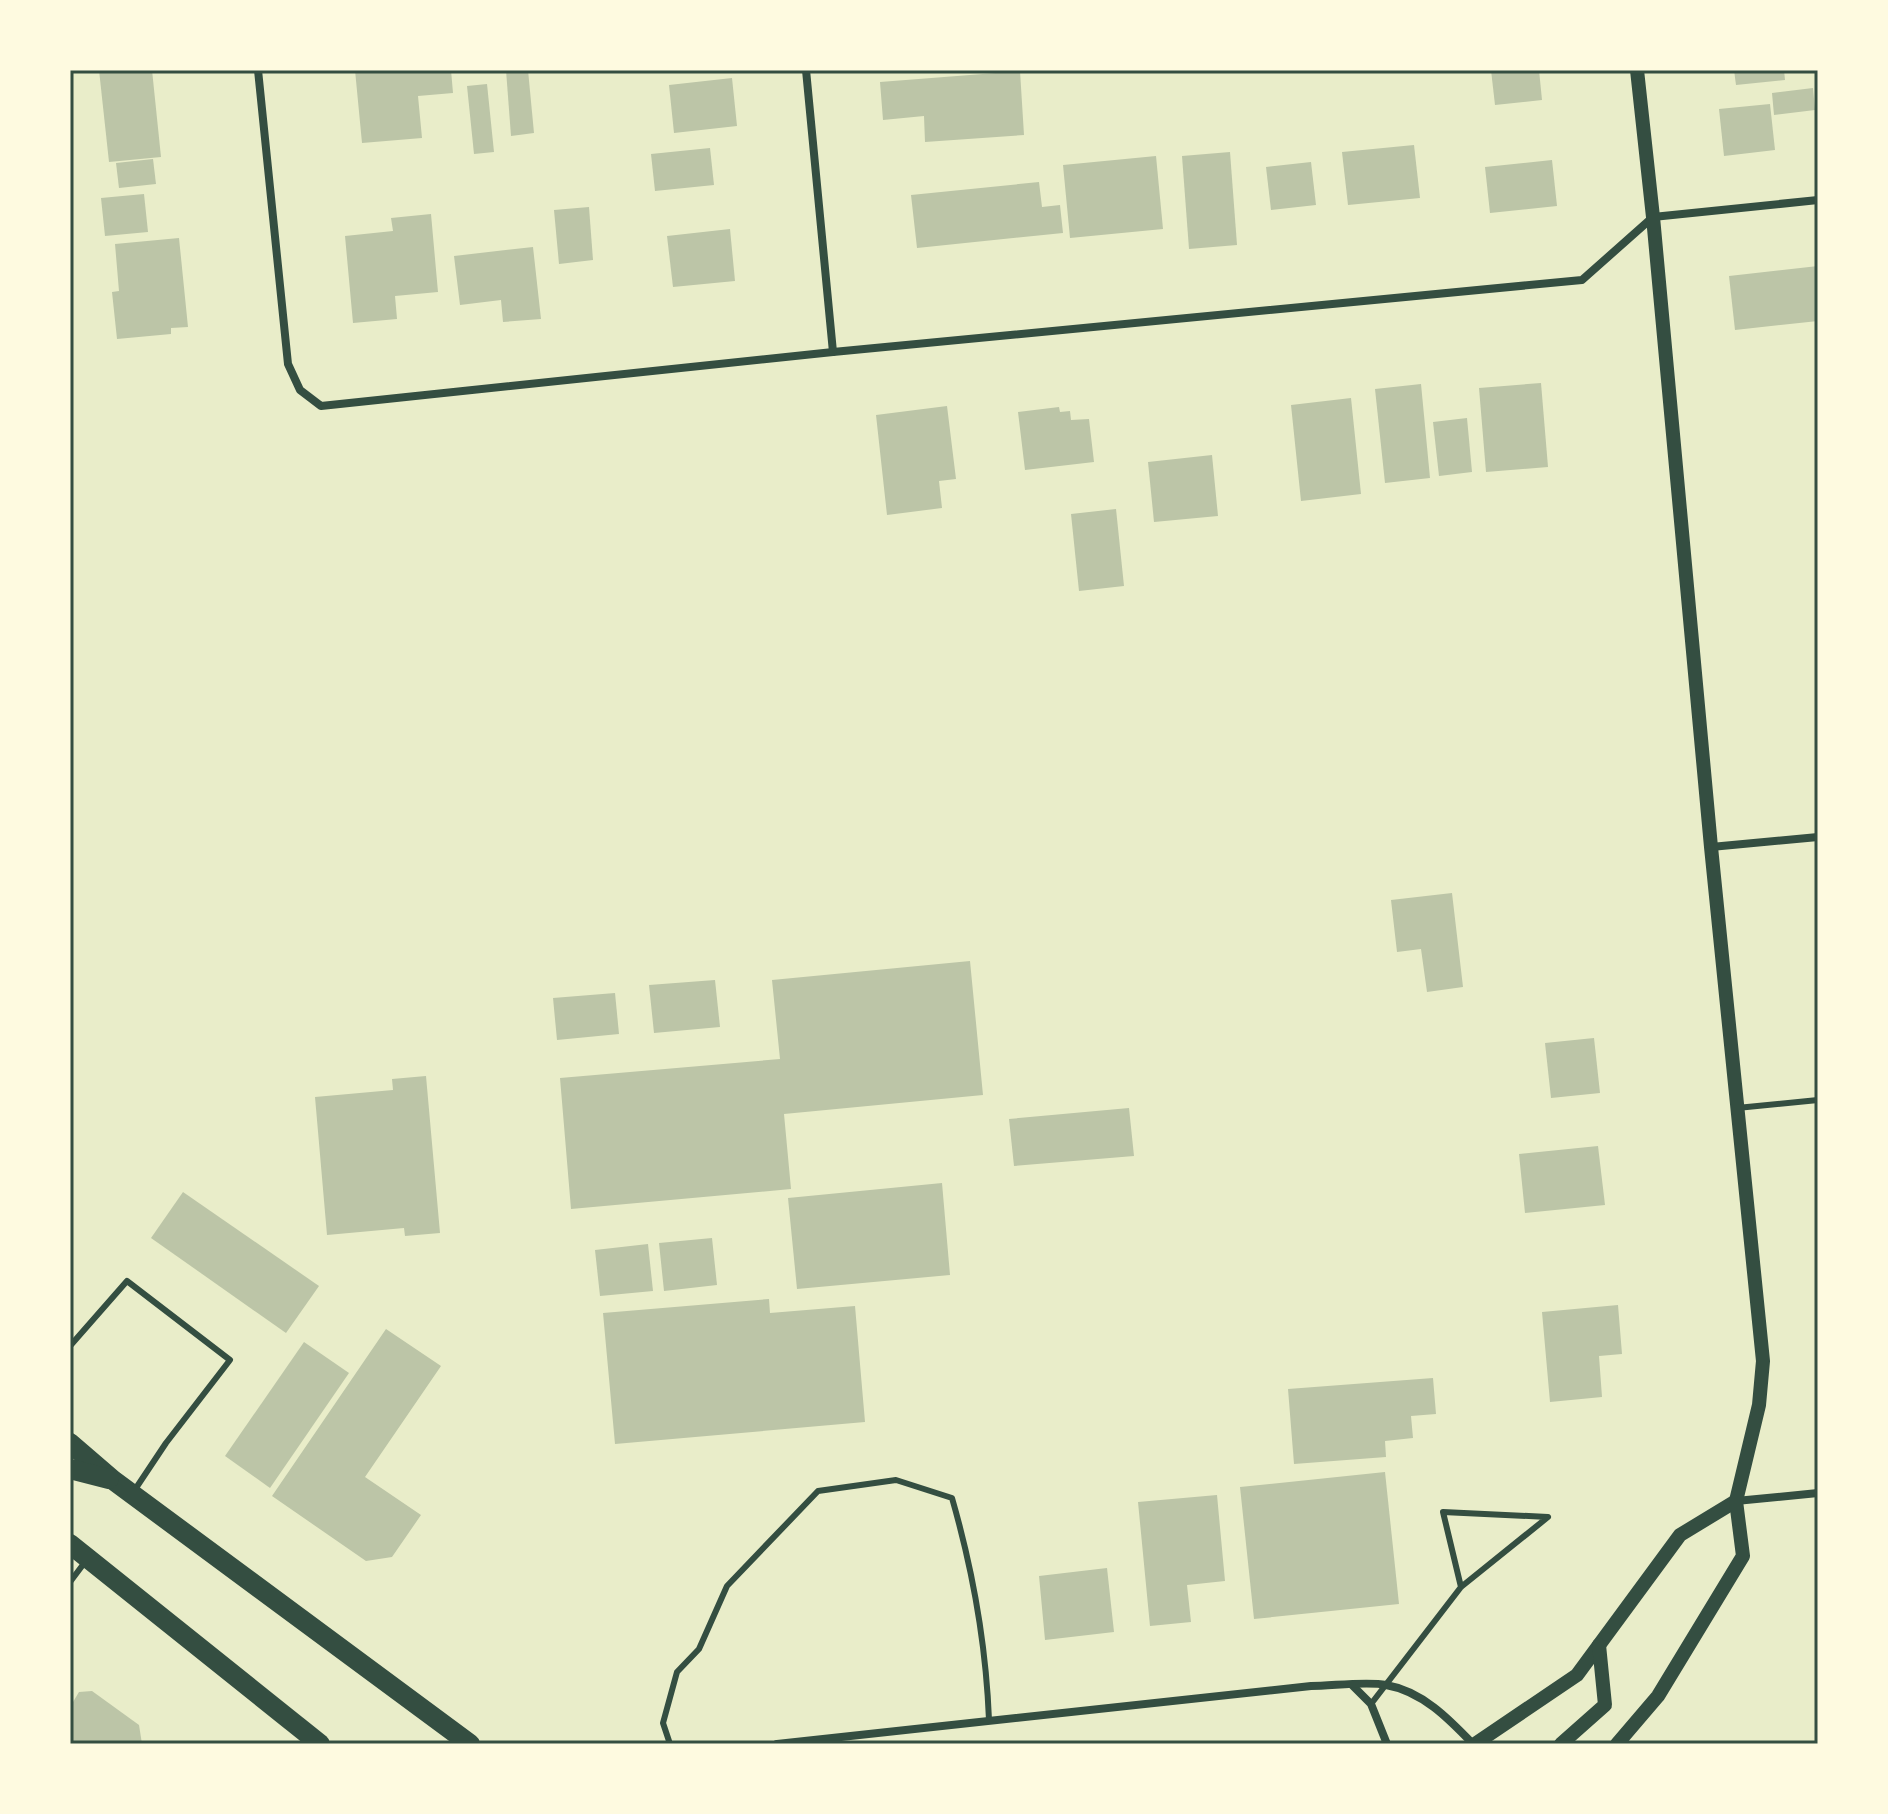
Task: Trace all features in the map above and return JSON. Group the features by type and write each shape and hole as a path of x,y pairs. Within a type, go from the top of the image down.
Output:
{"main road":[{"path":"70,1443 113,1480 470,1744"},
{"path":"70,1469 113,1480"},
{"path":"70,1544 313,1742"}],"street":[{"path":"258,70 288,364 300,390 321,406 833,352 1582,280 1653,217 1818,200"},
{"path":"806,70 833,352"},
{"path":"1617,1744 1658,1696 1743,1556 1736,1501 1759,1405 1763,1361 1637,70"},
{"path":"1711,847 1818,837"},
{"path":"777,1744 1311,1686 1385,1684 1410,1692 1446,1716 1474,1744 1577,1675 1680,1535 1736,1501 1818,1493"},
{"path":"1561,1744 1605,1705 1599,1645"},
{"path":"1353,1686 1371,1704 1387,1744"}],"lane":[{"path":"1737,1108 1818,1100"},
{"path":"70,1346 127,1281 230,1360 166,1443 132,1494"},
{"path":"670,1744 663,1723 677,1672 699,1649 727,1586 818,1491 896,1480 952,1498 970,1562 987,1666 989,1720"},
{"path":"1371,1704 1461,1587 1548,1517 1443,1512 1461,1587"},
{"path":"70,1582 89,1558"}],"building":[{"path":"99,70 152,70 161,157 109,162"},
{"path":"355,70 451,70 453,93 418,96 422,138 362,143"},
{"path":"506,70 528,70 534,133 511,136"},
{"path":"1491,70 1539,70 1542,100 1495,105"},
{"path":"1734,70 1784,70 1785,80 1736,85"},
{"path":"1020,71 1024,135 925,142 924,116 883,120 880,82"},
{"path":"732,78 737,126 674,133 669,85"},
{"path":"487,84 494,152 474,154 467,86"},
{"path":"1813,88 1815,110 1774,115 1772,93"},
{"path":"1770,104 1775,150 1724,156 1719,109"},
{"path":"1414,145 1420,198 1348,205 1342,152"},
{"path":"710,148 714,185 655,191 651,154"},
{"path":"1230,152 1237,245 1189,249 1182,156"},
{"path":"1156,156 1163,229 1070,238 1063,165"},
{"path":"153,159 156,184 119,188 116,163"},
{"path":"1552,160 1557,206 1490,213 1485,167"},
{"path":"1311,162 1316,205 1271,210 1266,167"},
{"path":"1039,182 1042,207 1060,205 1063,233 917,248 911,195"},
{"path":"144,194 148,232 105,236 101,198"},
{"path":"589,207 593,260 559,264 554,210"},
{"path":"431,214 438,292 395,296 397,319 353,323 345,236 393,231 391,218"},
{"path":"730,229 735,281 673,287 667,236"},
{"path":"179,238 188,327 171,328 171,334 117,339 112,292 119,291 115,244"},
{"path":"533,247 541,319 503,322 501,300 460,305 454,256"},
{"path":"1818,266 1818,321 1735,330 1729,276"},
{"path":"1541,383 1548,467 1486,472 1479,388"},
{"path":"1421,384 1430,478 1385,483 1375,389"},
{"path":"1351,398 1361,494 1301,501 1291,405"},
{"path":"947,406 956,479 939,481 942,508 887,515 876,415"},
{"path":"1059,407 1060,412 1070,411 1071,420 1089,419 1094,462 1025,470 1018,412"},
{"path":"1467,418 1472,472 1439,476 1433,422"},
{"path":"1212,455 1218,516 1154,522 1148,462"},
{"path":"1116,509 1124,586 1079,591 1071,514"},
{"path":"1452,893 1463,987 1427,992 1421,949 1397,952 1391,900"},
{"path":"970,961 983,1095 784,1114 791,1189 571,1209 560,1078 780,1059 772,980"},
{"path":"715,980 720,1027 654,1033 649,985"},
{"path":"615,993 619,1034 557,1040 553,998"},
{"path":"1594,1038 1600,1093 1551,1098 1545,1043"},
{"path":"426,1076 440,1233 405,1236 404,1228 327,1235 315,1097 393,1090 392,1079"},
{"path":"1129,1108 1134,1156 1014,1166 1009,1119"},
{"path":"1598,1146 1605,1205 1525,1213 1519,1154"},
{"path":"942,1183 950,1275 797,1289 788,1198"},
{"path":"183,1192 319,1286 286,1333 151,1238"},
{"path":"712,1238 717,1285 664,1291 659,1243"},
{"path":"648,1244 653,1291 600,1296 595,1250"},
{"path":"769,1299 770,1313 855,1306 865,1422 615,1444 603,1313"},
{"path":"1618,1305 1622,1354 1599,1356 1602,1397 1550,1402 1542,1312"},
{"path":"386,1329 441,1366 365,1477 421,1515 392,1557 366,1561 272,1496"},
{"path":"304,1342 349,1373 270,1488 225,1456"},
{"path":"1433,1378 1436,1414 1411,1416 1413,1438 1385,1441 1386,1457 1294,1464 1288,1389"},
{"path":"1385,1472 1399,1604 1254,1619 1240,1487"},
{"path":"1217,1495 1225,1581 1187,1585 1191,1622 1150,1626 1138,1502"},
{"path":"1107,1568 1114,1632 1045,1640 1039,1576"},
{"path":"92,1691 139,1725 142,1744 70,1744 70,1707 79,1692"}]}
